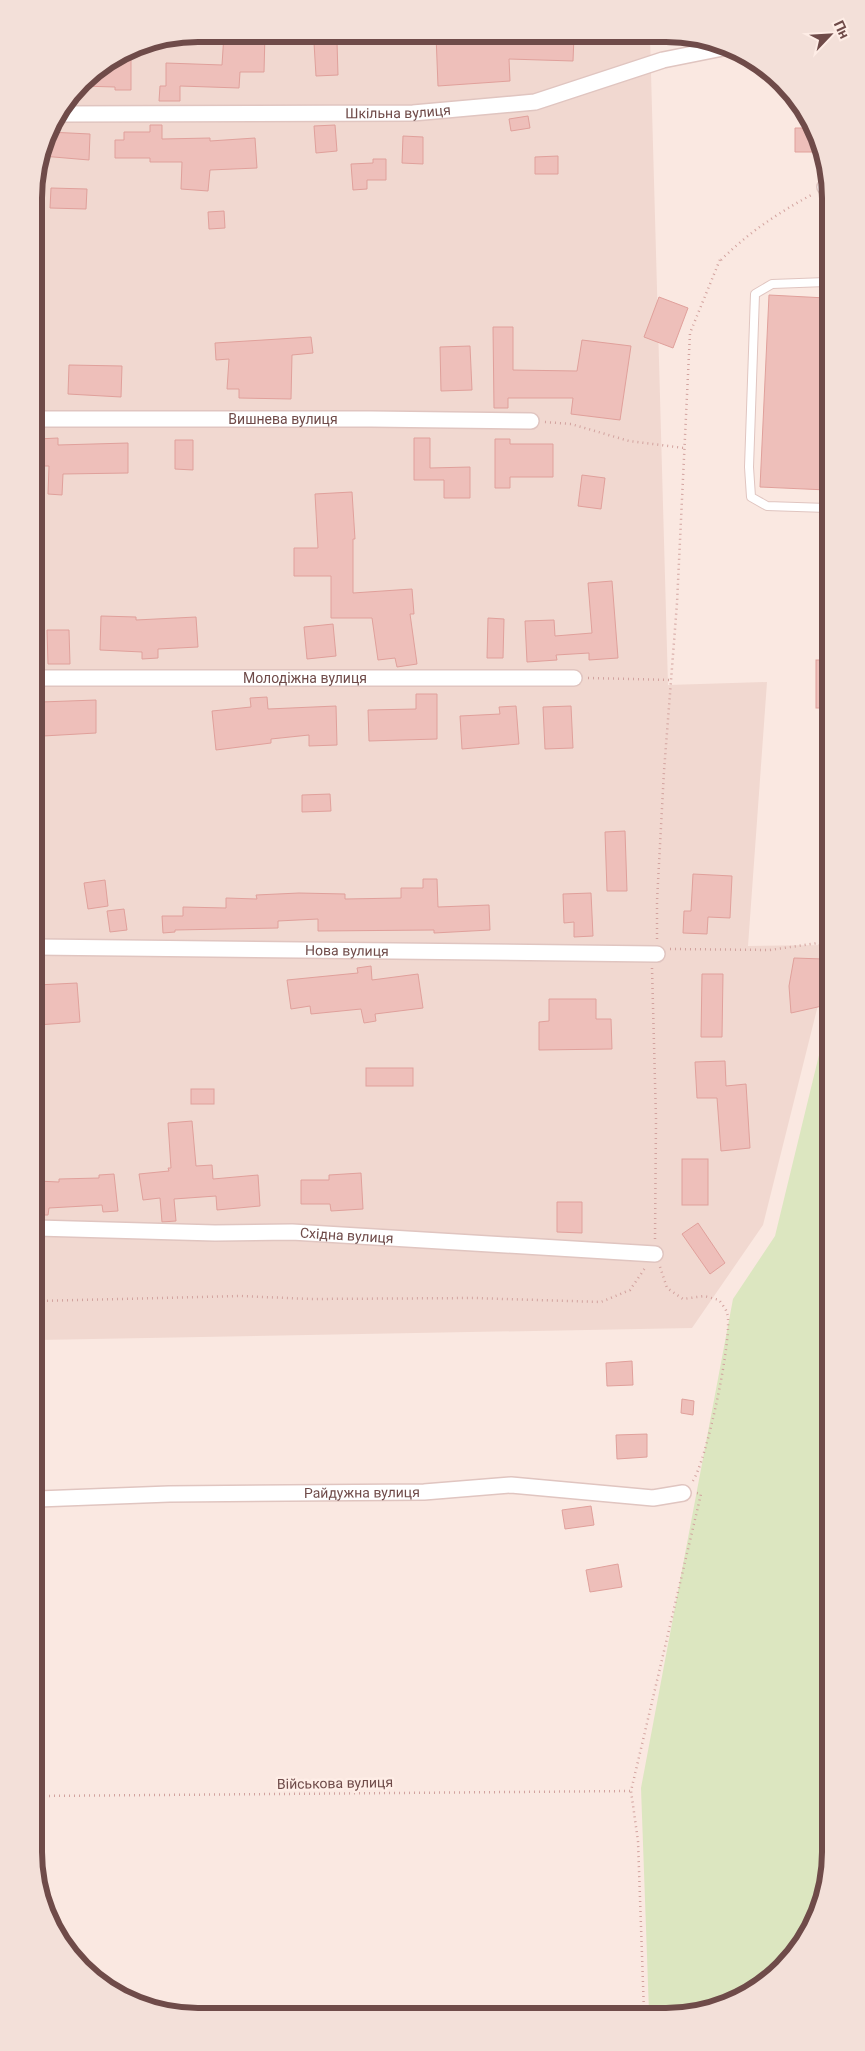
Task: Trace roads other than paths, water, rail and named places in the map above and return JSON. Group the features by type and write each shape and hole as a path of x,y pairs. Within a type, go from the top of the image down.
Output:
{"street":[{"name":"Шкільна вулиця","path":"68,114 413,113 535,102 663,60 713,50"},
{"name":"Вишнева вулиця","path":"43,420 531,421"},
{"name":"Молодіжна вулиця","path":"43,678 574,678"},
{"name":"Нова вулиця","path":"43,947 657,954"},
{"name":"Східна вулиця","path":"42,1228 215,1233 292,1232 655,1254"},
{"name":"Райдужна вулиця","path":"42,1499 169,1494 424,1492 511,1485 653,1498 683,1493"}],"lane":[{"path":"822,282 772,284 755,294 749,467 751,497 767,506 822,508"}]}
